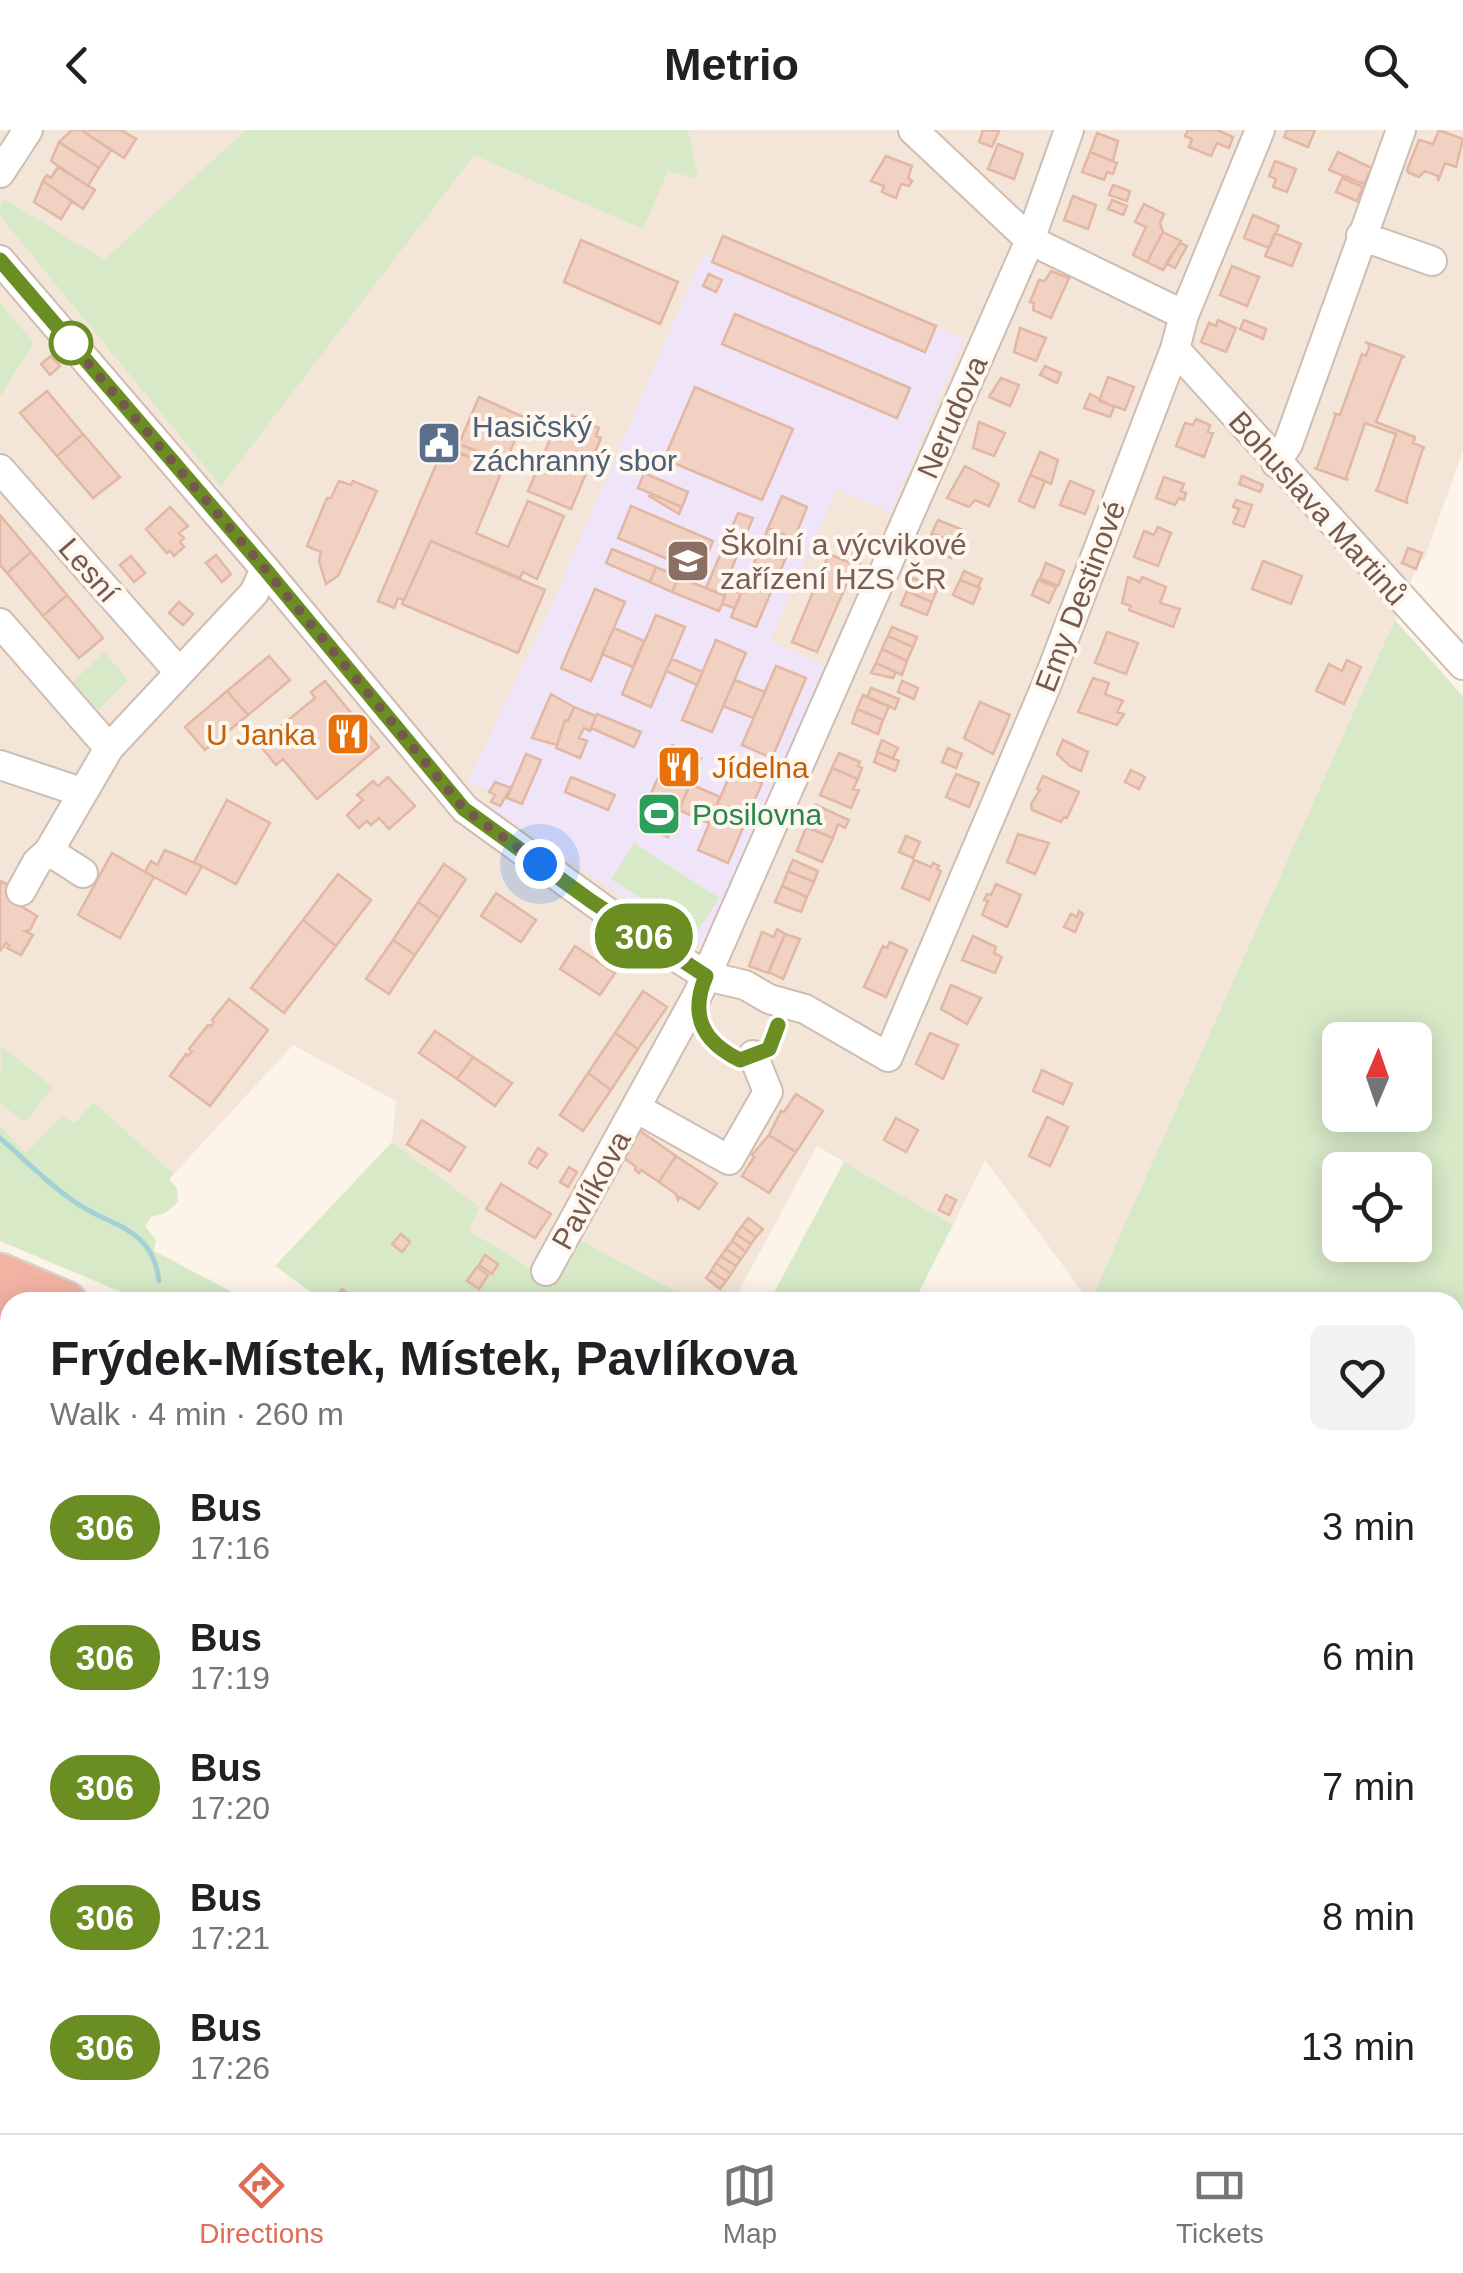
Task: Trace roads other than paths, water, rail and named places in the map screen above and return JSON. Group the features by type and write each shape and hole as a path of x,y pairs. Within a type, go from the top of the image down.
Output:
{"highway":[{"path":"0,1274 42,1292"}],"street":[{"path":"0,173 28,130"},
{"path":"913,130 1030,240 1184,315"},
{"name":"Nerudova","path":"706,976 1030,240 1069,130"},
{"name":"Emy Destinové","path":"706,976 745,985 768,999 805,1009 888,1057 1046,686 1175,349 1184,315 1260,130"},
{"path":"1276,462 1288,444 1401,130"},
{"path":"1361,236 1432,261"},
{"path":"0,260 464,809 604,910 706,976"},
{"name":"Bohuslava Martinů","path":"1175,349 1463,665"},
{"name":"Lesní","path":"0,468 178,672"},
{"path":"21,891 109,748 254,593 265,569"},
{"path":"0,623 109,748"},
{"path":"0,742 13,768 81,792"},
{"path":"48,851 84,872"},
{"name":"Pavlíkova","path":"546,1272 706,976"},
{"name":"Pavlíkova","path":"636,1108 729,1160 768,1092 753,1055"}],"waterway":[{"path":"0,1138 72,1200 138,1238 155,1262 159,1281"}],"place":[{"name":"Hasičský záchranný sbor","path":"439,443"},
{"name":"Školní a výcvikové zařízení HZS ČR","path":"688,561"},
{"name":"U Janka","path":"348,734"},
{"name":"Jídelna","path":"679,767"},
{"name":"Posilovna","path":"659,814"}]}
